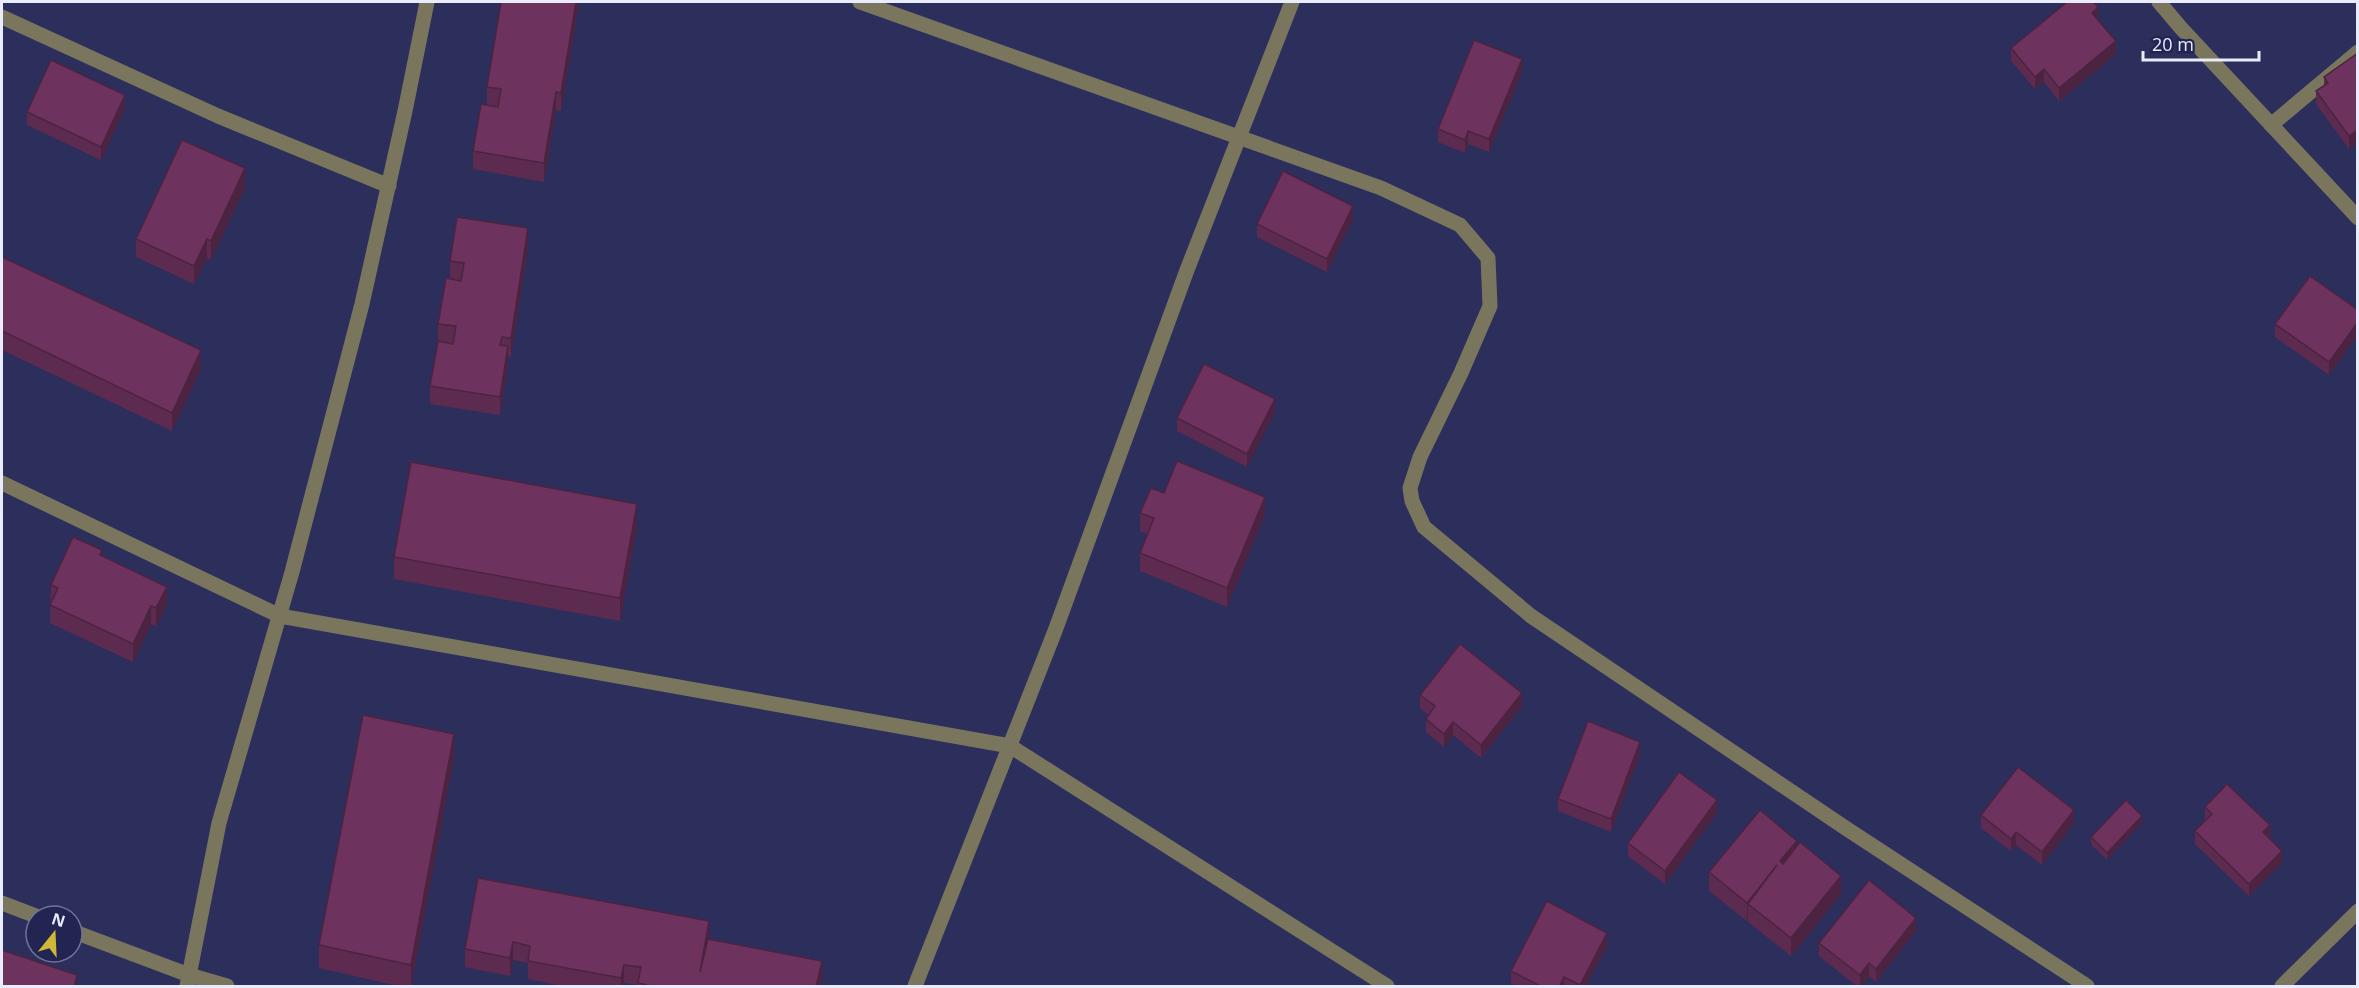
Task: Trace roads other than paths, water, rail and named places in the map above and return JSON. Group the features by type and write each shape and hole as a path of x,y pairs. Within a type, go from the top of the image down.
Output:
{"street":[{"path":"188,981 219,823 280,616 362,304 427,2"},
{"path":"860,2 1381,188 1460,225 1488,258 1490,306 1461,373 1420,457 1410,488 1412,501 1424,526 1531,616 2086,987"},
{"path":"915,987 1055,630 1187,270 1292,2"},
{"path":"2159,2 2358,218"},
{"path":"2,17 218,116 389,186"},
{"path":"2271,125 2358,52"},
{"path":"2,483 280,616 1010,746 1387,987"},
{"path":"2,903 24,911"},
{"path":"2282,987 2358,911"},
{"path":"84,936 188,981 227,987"}]}
